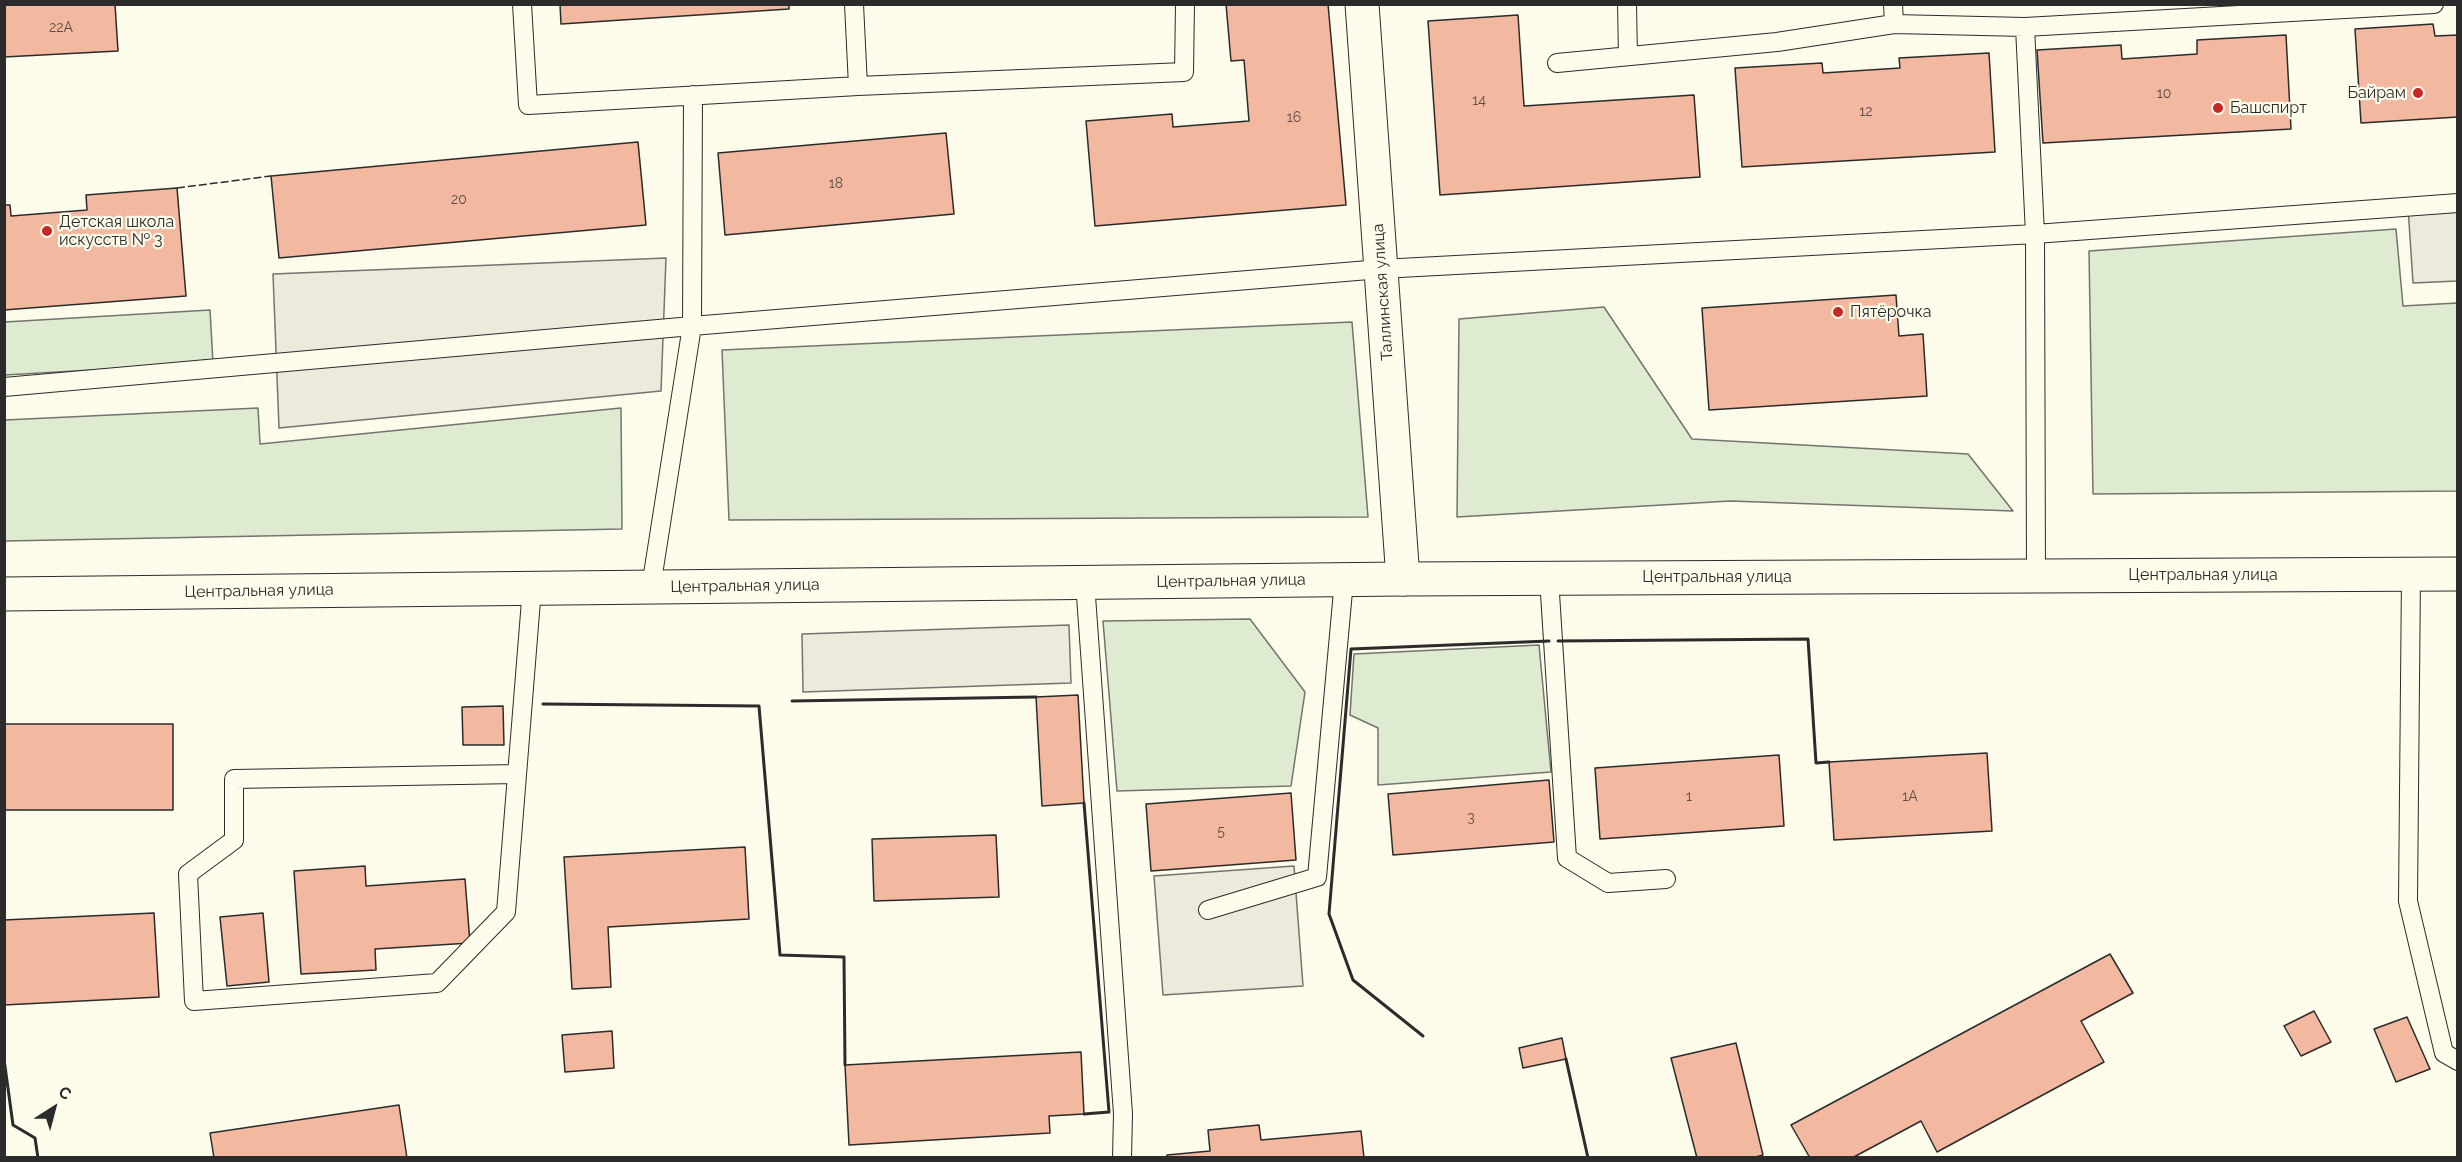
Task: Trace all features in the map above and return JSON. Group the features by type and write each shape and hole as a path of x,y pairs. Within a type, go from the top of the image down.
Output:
{"main road":[{"name":"Таллинская улица","path":"1362,4 1403,579"},
{"name":"Центральная улица","path":"4,594 1403,579 2457,574"}],"lane":[{"path":"522,4 528,105 858,86 1184,72 1185,4"},
{"path":"854,4 858,86"},
{"path":"1627,4 1628,56"},
{"path":"1893,4 1894,24"},
{"path":"1557,63 1777,42 1894,24 2025,27 2434,4"},
{"path":"2025,27 2034,234 2036,576"},
{"path":"651,587 692,326 693,95"},
{"path":"4,387 692,326 1381,269 2034,234 2457,203"},
{"path":"2410,574 2408,901 2444,1053 2457,1061"},
{"path":"1549,578 1567,858 1608,883 1666,879"},
{"path":"1208,910 1317,877 1344,580"},
{"path":"1085,582 1122,1102 1122,1158"},
{"path":"517,774 234,779 234,840 188,874 194,1001 437,983 506,912 532,588"}],"green space":[{"path":"2396,229 2403,306 2457,303 2457,491 2093,494 2089,251"},
{"path":"1604,307 1692,439 1968,454 2013,511 1730,501 1457,517 1459,319"},
{"path":"210,310 213,363 5,375 5,322"},
{"path":"1352,322 1368,517 729,520 722,350"},
{"path":"258,408 260,444 621,408 622,529 5,541 5,420"},
{"path":"1250,619 1305,692 1291,786 1117,791 1103,621"},
{"path":"1539,645 1551,772 1378,785 1378,728 1350,715 1354,654"}],"shaded area":[{"path":"2457,203 2457,281 2413,283 2408,207"},
{"path":"666,258 661,391 279,428 273,274"},
{"path":"1069,625 1071,683 803,692 802,634"},
{"path":"1294,866 1303,986 1163,995 1154,876"}],"building":[{"path":"4,4 115,4 118,51 4,57"},
{"path":"560,4 789,4 789,9 561,24"},
{"path":"1226,4 1328,4 1346,205 1095,226 1086,121 1172,114 1173,127 1249,121 1244,60 1231,61"},
{"path":"1518,15 1524,106 1694,95 1700,177 1440,195 1428,21"},
{"path":"2433,24 2435,36 2458,35 2458,117 2361,123 2355,29"},
{"path":"2286,35 2291,129 2043,143 2037,50 2121,45 2122,59 2197,54 2197,40"},
{"path":"1989,53 1995,152 1742,167 1735,68 1822,63 1823,73 1900,68 1899,58"},
{"path":"946,133 954,214 725,235 718,153"},
{"path":"638,142 646,225 279,258 271,176"},
{"path":"177,188 186,296 4,310 4,205 10,205 11,216 87,210 86,195"},
{"path":"1896,295 1899,336 1923,334 1927,396 1709,410 1702,308"},
{"path":"1078,695 1084,803 1042,806 1036,697"},
{"path":"503,706 504,745 463,745 462,707"},
{"path":"4,724 173,724 173,810 4,810"},
{"path":"1987,753 1992,831 1834,840 1829,762"},
{"path":"1779,755 1784,826 1600,839 1595,768"},
{"path":"1549,780 1554,842 1393,855 1388,794"},
{"path":"1291,793 1296,860 1151,871 1146,804"},
{"path":"996,835 999,897 874,901 872,839"},
{"path":"745,847 749,919 608,927 611,987 572,989 564,857"},
{"path":"365,866 366,886 465,879 470,943 375,949 376,970 301,974 294,871"},
{"path":"154,913 159,997 4,1005 4,920"},
{"path":"263,913 269,982 227,986 220,917"},
{"path":"2110,954 2133,993 2081,1021 2104,1062 1937,1152 1921,1121 1852,1158 1810,1158 1791,1125"},
{"path":"2314,1011 2331,1042 2301,1056 2284,1026"},
{"path":"2407,1017 2430,1069 2396,1082 2374,1029"},
{"path":"612,1031 614,1068 565,1072 562,1035"},
{"path":"1562,1038 1566,1059 1523,1068 1519,1048"},
{"path":"1736,1043 1763,1155 1752,1158 1697,1158 1671,1058"},
{"path":"1081,1052 1084,1114 1049,1116 1050,1133 849,1145 845,1065"},
{"path":"399,1105 407,1158 214,1158 210,1133"},
{"path":"1259,1125 1261,1140 1361,1131 1364,1158 1167,1158 1167,1155 1210,1151 1208,1130"}],"fence":[{"path":"177,188 271,176"}],"wall":[{"path":"1558,641 1808,639 1816,763 1829,762"},
{"path":"1423,1036 1353,980 1329,914 1351,649 1549,641"},
{"path":"792,701 1036,697"},
{"path":"543,704 759,706 780,955 844,957 845,1065"},
{"path":"1084,803 1109,1112 1084,1114"},
{"path":"4,1059 13,1125 35,1138 38,1158"},
{"path":"1566,1059 1588,1158"}],"place":[{"name":"Байрам","path":"2418,93"},
{"name":"Башспирт","path":"2218,108"},
{"name":"Детская школа искусств № 3","path":"47,231"},
{"name":"Пятёрочка","path":"1838,312"}]}
